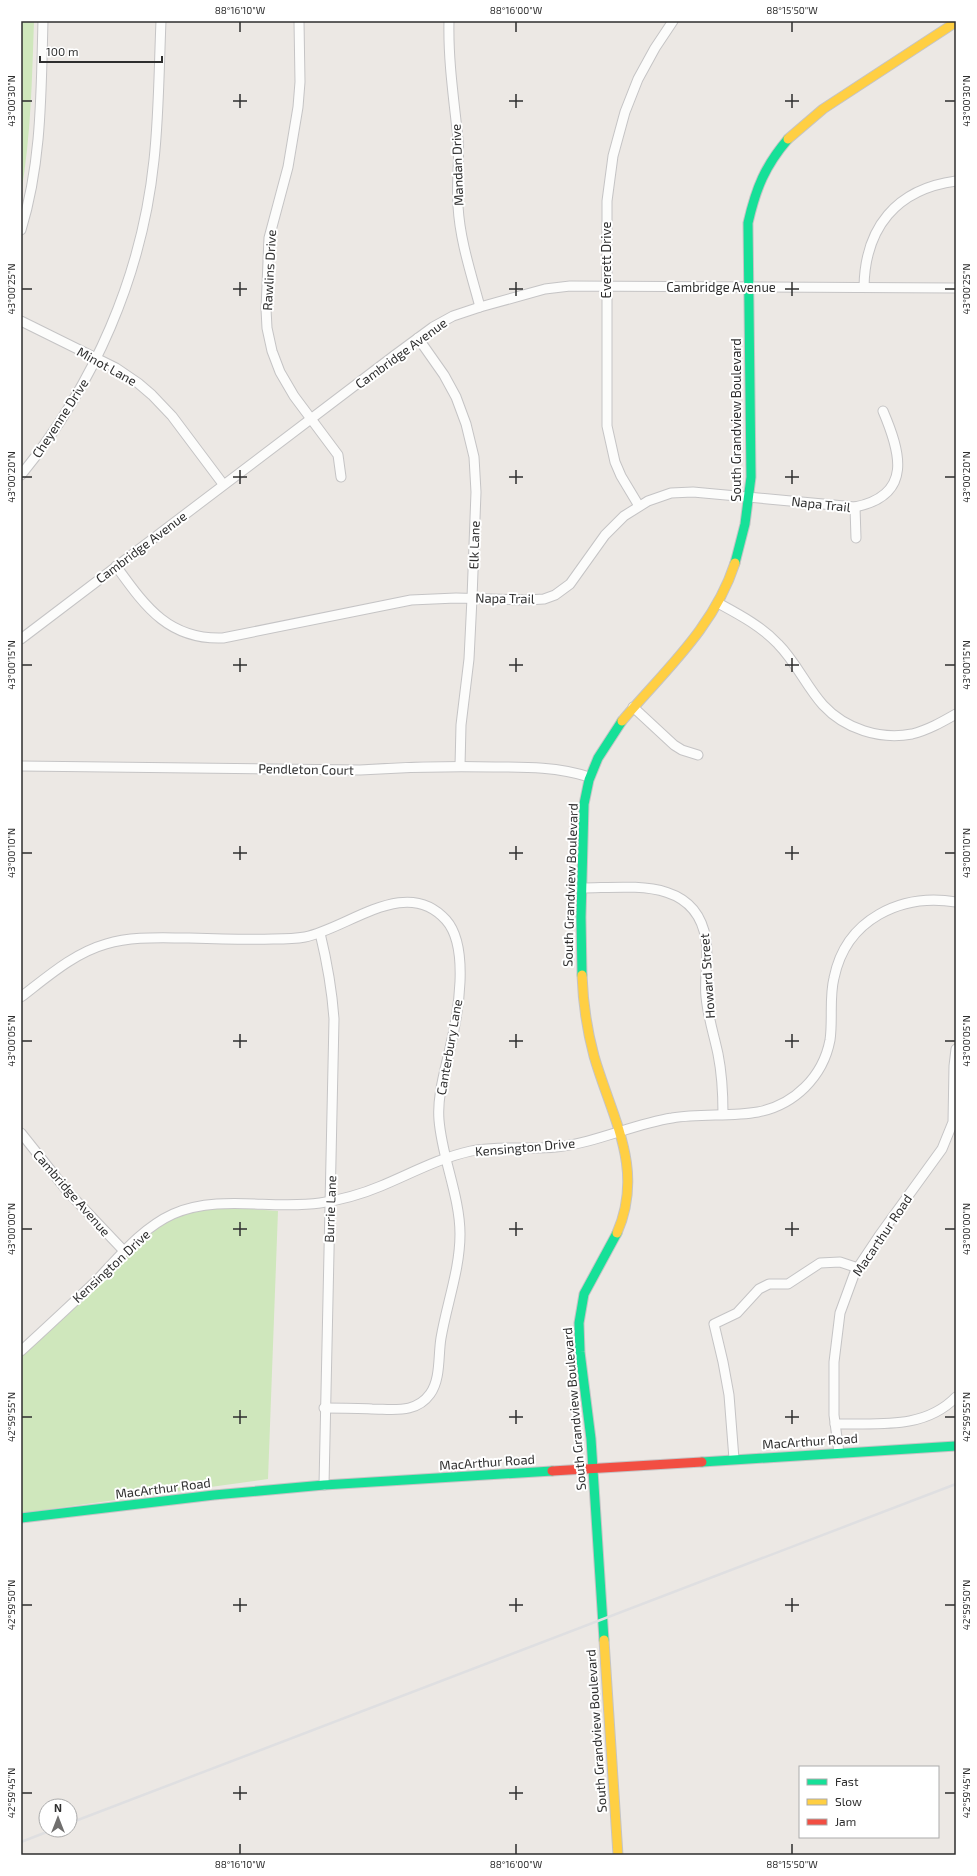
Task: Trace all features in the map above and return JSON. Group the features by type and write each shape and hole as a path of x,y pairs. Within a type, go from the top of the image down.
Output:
{"street":[{"path":"21,230 30,192 39,135 43,21"},
{"name":"Cheyenne Drive","path":"21,475 57,427 96,358 123,296 146,216 156,138 161,21"},
{"name":"Rawlins Drive","path":"299,21 300,75 298,107 288,167 269,238 266,309 269,340 276,362 286,384 338,455 341,477"},
{"name":"Mandan Drive","path":"449,21 449,54 458,142 458,205 460,230 466,259 480,307"},
{"name":"Everett Drive","path":"638,506 621,476 610,448 608,436 606,409 607,201 613,156 619,131 638,79 658,43 673,21"},
{"name":"South Grandview Boulevard","path":"618,1855 589,1411 578,1345 578,1319 584,1294 618,1232 627,1207 629,1173 619,1132 594,1054 584,1012 580,967 584,805 590,777 607,739 633,707 685,651 700,632 718,603 738,555 745,529 750,496 747,241 752,203 764,171 780,147 793,133 814,115 956,22"},
{"path":"864,287 869,249 877,229 885,218 907,197 923,188 956,181"},
{"name":"Cambridge Avenue","path":"21,639 224,484 418,338 446,319 480,307 556,287 606,285 956,288"},
{"name":"Minot Lane","path":"21,321 125,373 152,395 172,416 224,484"},
{"name":"Elk Lane","path":"418,338 444,375 456,397 470,438 474,457 476,492 472,598 469,659 461,725 460,766"},
{"name":"Napa Trail","path":"116,566 139,598 156,616 183,632 213,638 223,638 411,600 472,598 527,600 544,599 555,595 570,584 605,535 617,522 638,506 663,495 684,492 750,496 855,508 870,504 882,496 890,487 898,471 898,453 883,411"},
{"path":"855,508 856,538"},
{"path":"718,603 754,623 766,632 787,653 824,706 839,719 853,727 879,734 906,734 928,729 956,714"},
{"path":"633,707 674,745 682,750 698,755"},
{"name":"Pendleton Court","path":"21,766 360,770 415,766 460,766 547,768 590,777"},
{"name":"Howard Street","path":"581,888 637,888 666,891 680,897 687,903 700,920 706,941 705,992 708,1016 721,1074 723,1114"},
{"name":"Kensington Drive","path":"21,1351 124,1251 164,1219 178,1212 196,1207 222,1204 291,1206 330,1201 378,1187 446,1158 484,1149 558,1147 589,1141 671,1118 758,1112 780,1105 802,1090 816,1074 826,1056 830,1038 832,991 836,970 847,946 862,928 879,914 904,903 929,899 956,902"},
{"name":"Canterbury Lane","path":"21,997 80,955 98,946 123,940 150,937 253,940 300,938 320,934 384,906 400,902 418,903 428,907 443,917 455,933 460,956 458,1005 439,1108 441,1138 459,1219 459,1252 443,1328 435,1385 430,1394 423,1401 409,1408 395,1410 324,1408"},
{"name":"Burrie Lane","path":"320,934 327,961 334,1019 324,1408 324,1485"},
{"name":"Macarthur Road","path":"839,1453 836,1424 834,1362 840,1313 858,1268 879,1236 942,1149 953,1122 956,1050"},
{"name":"Cambridge Avenue","path":"21,1133 68,1192 124,1251"},
{"path":"734,1459 729,1394 724,1362 714,1324 737,1313 759,1289 769,1284 788,1284 820,1263 840,1262 858,1268"},
{"path":"836,1424 901,1423 924,1419 948,1405 956,1397"},
{"name":"MacArthur Road","path":"21,1518 214,1495 324,1485 956,1446"}],"green space":[{"path":"21,21 34,21 29,129 21,194"},
{"path":"225,1207 278,1211 268,1479 21,1513 21,1356 135,1247 161,1225 173,1217 194,1211"}],"railway":[{"path":"78,1820 956,1484"},
{"path":"21,1842 38,1835"}],"traffic: fast":[{"path":"735,563 745,524 751,477 748,223 754,199 762,178 767,168 788,139"},
{"path":"582,975 581,917 584,804 589,780 598,758 622,721"},
{"path":"604,1640 591,1439 580,1352 579,1323 584,1294 617,1233"},
{"path":"702,1462 956,1446"},
{"path":"21,1518 214,1495 324,1485 552,1471"}],"traffic: slow":[{"path":"788,139 823,109 956,22"},
{"path":"622,721 671,666 701,628 726,586 735,563"},
{"path":"582,975 586,1016 594,1056 617,1122 627,1165 628,1187 625,1210 617,1233"},
{"path":"604,1640 618,1855"}],"traffic: jam":[{"path":"552,1471 702,1462"}]}
